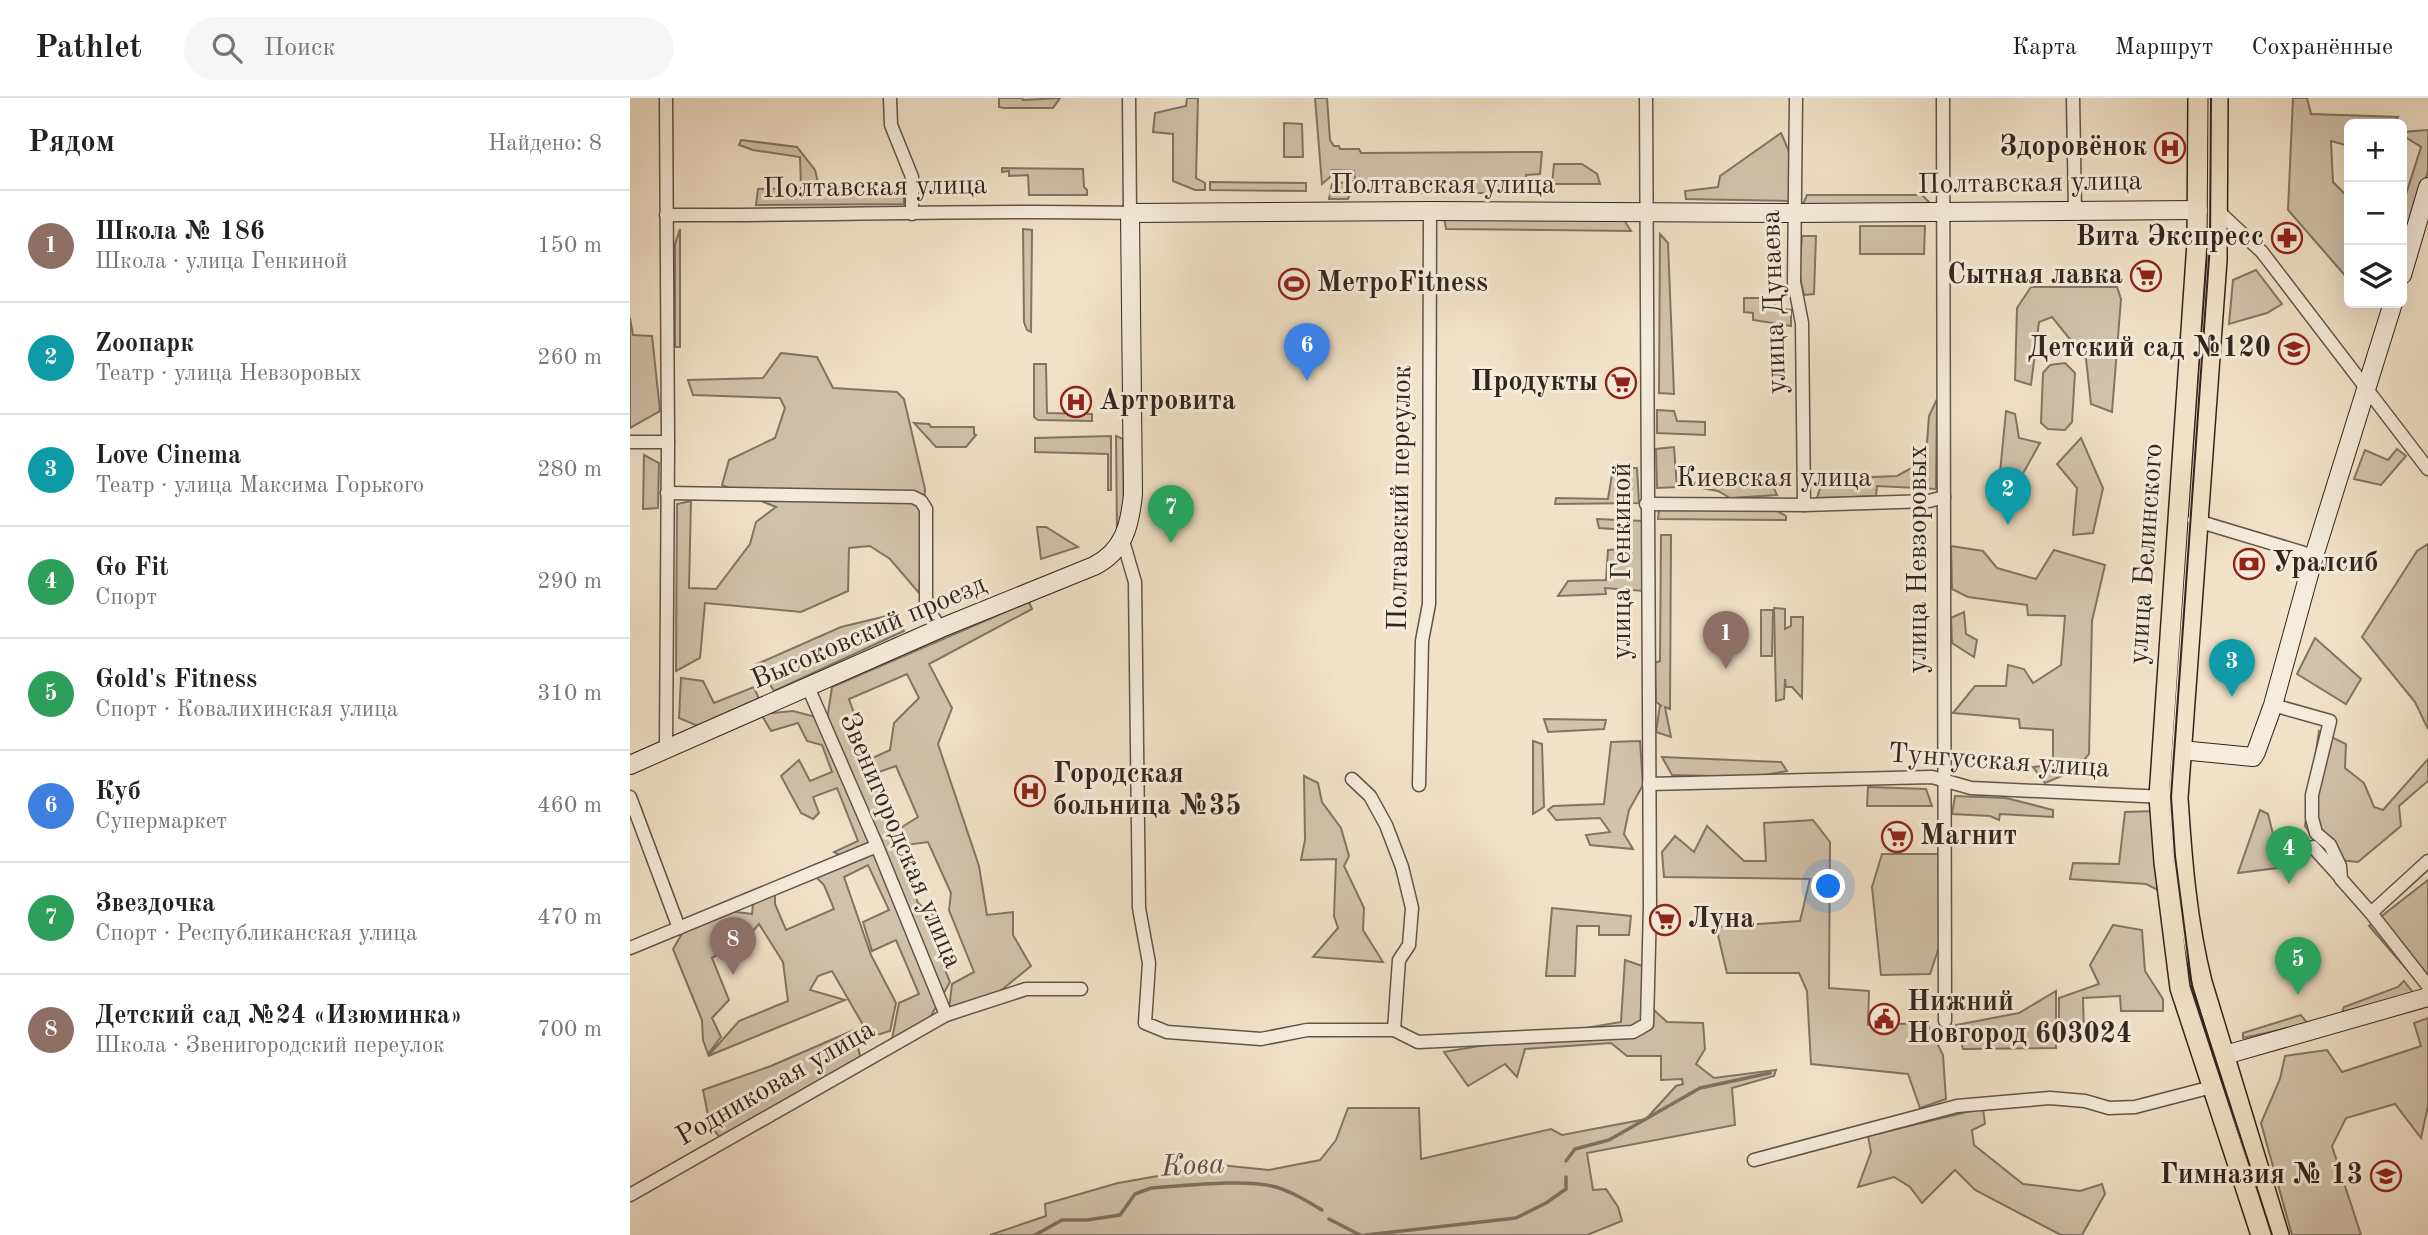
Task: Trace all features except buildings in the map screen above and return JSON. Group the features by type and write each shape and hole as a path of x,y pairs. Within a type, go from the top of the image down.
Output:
{"main road":[{"name":"улица Белинского","path":"2198,98 2198,210 2177,515 2168,797 2174,949 2186,1011 2261,1235"},
{"name":"улица Белинского","path":"2218,98 2219,210 2205,430 2181,750 2168,797 2182,854 2193,947 2279,1235"}],"street":[{"path":"666,98 666,748"},
{"path":"890,98 891,125 912,177 912,214"},
{"path":"1129,98 1133,494 1131,520 1123,541 1135,582 1139,908 1149,963 1145,1023 1167,1032 1261,1039 1307,1030 1394,1030 1399,960 1409,945 1412,908 1402,867 1386,825 1370,796 1352,779"},
{"name":"улица Генкиной","path":"1394,1030 1418,1042 1452,1042 1633,1032 1647,1024 1650,936 1646,98"},
{"name":"улица Дунаева","path":"1796,98 1794,282 1802,323 1804,505"},
{"name":"улица Невзоровых","path":"1943,98 1945,1021"},
{"path":"2073,98 2075,210"},
{"path":"2407,258 2428,187"},
{"path":"2219,210 2262,252 2428,469"},
{"name":"Полтавская улица","path":"666,215 1048,211 1796,213 2219,210"},
{"name":"Полтавский переулок","path":"1419,785 1422,641 1429,604 1430,211"},
{"path":"2181,750 2253,757 2266,729 2314,556 2392,308"},
{"path":"630,442 668,442"},
{"path":"667,493 913,497 926,509 926,608 941,628"},
{"name":"Киевская улица","path":"1646,504 1804,505 1929,501 1944,497"},
{"path":"2177,515 2314,556"},
{"name":"Высоковский проезд","path":"630,765 941,628 1094,566 1106,560 1123,541"},
{"name":"Звенигородская улица","path":"808,687 946,1015"},
{"path":"2273,705 2329,722 2312,795 2312,818 2316,833 2329,845 2340,866 2341,879"},
{"name":"Тунгусская улица","path":"1649,785 1932,777 1971,788 2168,797"},
{"path":"630,797 679,928"},
{"path":"630,948 877,846"},
{"path":"2313,847 2371,913 2428,986"},
{"path":"2371,913 2428,861"},
{"name":"Родниковая улица","path":"630,1195 946,1015 1026,989 1081,989"},
{"path":"2203,1061 2428,997"},
{"path":"1754,1160 1957,1107 2050,1098 2085,1101 2109,1108 2134,1107 2212,1087"}],"shaded area":[{"path":"999,98 1060,98 1053,108 1004,108 999,107"},
{"path":"1187,98 1198,98 1196,178 1205,183 1205,190 1195,190 1173,181 1173,134 1153,132 1155,113 1186,106"},
{"path":"1315,98 1327,98 1330,140 1340,149 1359,149 1361,153 1542,152 1540,174 1526,175 1526,183 1540,184 1541,193 1350,193 1348,199 1329,199 1332,184 1355,181 1354,171 1332,170 1330,177 1322,184"},
{"path":"2293,98 2307,98 2311,114 2398,117 2344,119 2344,145 2331,141 2333,182 2344,193 2344,274 2288,210"},
{"path":"1284,123 1302,124 1303,157 1284,157"},
{"path":"2428,130 2428,171 2407,242 2407,191 2421,147 2407,138 2407,132"},
{"path":"1781,133 1791,156 1791,201 1686,199 1685,191 1718,187 1720,176"},
{"path":"741,140 797,147 815,170 819,186 904,189 904,204 756,205 758,189 801,188 800,157 753,150 739,145"},
{"path":"1554,164 1582,164 1597,174 1600,184 1552,184"},
{"path":"1002,168 1083,169 1087,195 1029,195 1028,175 1009,176 1009,171 1002,172"},
{"path":"1210,182 1306,183 1306,191 1210,190"},
{"path":"1807,195 1922,195 1933,206 1802,206"},
{"path":"1622,217 1631,231 1446,229 1444,218"},
{"path":"1860,226 1925,226 1924,254 1860,254"},
{"path":"680,229 680,347 675,347 675,244"},
{"path":"1023,229 1032,230 1031,332 1027,330 1024,322"},
{"path":"1660,234 1668,243 1674,394 1659,393"},
{"path":"1802,236 1816,236 1814,294 1804,295 1799,273"},
{"path":"2256,270 2282,304 2267,313 2229,324 2233,280"},
{"path":"2031,287 2117,287 2121,299 2112,412 2091,404 2086,359 2052,317 2039,322 2031,385 2015,380 2017,308"},
{"path":"1744,298 1775,298 1775,308 1791,310 1791,326 1753,320 1753,313 1744,312"},
{"path":"630,318 633,335 652,336 660,411 630,428"},
{"path":"781,353 817,357 833,388 897,392 904,399 925,489 919,593 890,559 870,546 849,548 848,591 801,612 705,603 700,658 676,671 677,504 691,501 689,588 716,589 750,544 756,522 776,507 722,485 729,460 775,438 785,408 780,398 693,395 688,380 763,378"},
{"path":"2065,363 2075,373 2072,422 2065,430 2048,429 2041,423 2043,373 2050,365"},
{"path":"1034,364 1046,364 1047,413 1092,414 1092,421 1038,420 1034,417"},
{"path":"1937,399 1936,489 1877,486 1876,496 1817,498 1823,479 1897,476 1917,465 1926,456 1929,416"},
{"path":"1657,410 1674,411 1677,421 1705,422 1705,435 1657,433"},
{"path":"2006,411 2015,414 2019,438 2040,443 2011,495 1998,493"},
{"path":"914,423 929,424 931,427 974,427 976,435 966,447 936,447"},
{"path":"1111,436 1111,490 1108,490 1108,454 1035,452 1035,438"},
{"path":"1116,436 1123,439 1124,522 1117,533"},
{"path":"2081,438 2103,488 2093,533 2073,535 2077,488 2057,464"},
{"path":"1674,447 1677,487 1657,488 1656,449"},
{"path":"2397,449 2406,456 2381,485 2354,479 2365,450 2388,460"},
{"path":"644,455 659,463 658,508 643,509"},
{"path":"1613,468 1637,468 1639,503 1555,504 1556,498 1608,499"},
{"path":"1701,479 1770,479 1777,495 1730,498 1718,491 1701,488"},
{"path":"1659,509 1777,511 1786,516 1786,520 1658,519"},
{"path":"1597,519 1644,521 1644,591 1605,588 1606,594 1558,596 1568,581 1606,580 1608,550 1627,549 1627,530 1599,528"},
{"path":"1037,527 1046,527 1078,547 1041,559"},
{"path":"1661,535 1671,535 1670,709 1665,707 1671,737 1656,732 1660,705 1662,706 1656,702 1655,663 1660,661"},
{"path":"2428,544 2428,729 2415,702 2362,637 2417,551"},
{"path":"1951,546 1983,551 1997,568 2036,579 2054,550 2105,565 2092,621 2089,754 2076,770 2045,783 2033,767 2053,765 2053,730 2020,728 2019,719 1953,713 1975,686 2006,686 2008,665 2024,669 2033,683 2061,665 2065,616 2028,615 2027,605 1968,597 1952,589"},
{"path":"1029,602 1032,609 929,664 952,708 938,744 979,866 987,915 1013,912 1013,935 1031,966 999,992 949,1009 952,984 974,972 949,910 951,893 928,842 906,845 902,827 918,817 896,766 873,774 868,760 890,750 894,723 919,698 907,674 849,699 856,719 853,732 898,839 901,858 918,903 934,915 925,921 950,982 927,1023 891,1044 899,1003 919,994 896,940 872,951 863,922 889,910 868,865 844,877 871,955 896,1003 890,1031 870,1037 832,971 818,976 810,990 845,1000 708,1056 739,1021 788,1001 783,962 759,924 746,939 712,958 729,1000 712,1018 721,1037 708,1054 703,1040 702,1020 673,949 683,932 729,911 752,914 753,903 775,892 775,904 786,930 834,909 824,885 815,876 850,861 834,852 858,841 837,788 813,797 819,813 813,819 801,813 781,776 799,760 810,781 832,772 822,745 807,741 798,723 771,731 761,714 793,711 827,720 832,687"},
{"path":"1774,608 1785,609 1785,629 1791,626 1791,617 1803,617 1802,698 1792,687 1786,687 1785,679 1784,699 1776,701"},
{"path":"1761,610 1773,610 1772,656 1761,656"},
{"path":"1964,612 1966,634 1977,640 1974,657 1952,643 1951,618"},
{"path":"895,614 904,631 774,691 757,664 841,627"},
{"path":"2315,638 2361,679 2346,704 2297,674"},
{"path":"681,678 703,681 714,703 754,687 761,704 698,726 679,718"},
{"path":"1544,719 1606,720 1604,729 1548,732"},
{"path":"2319,731 2346,744 2345,768 2364,783 2374,807 2383,810 2428,759 2428,781 2399,806 2401,826 2358,862 2329,859 2305,826"},
{"path":"1533,741 1542,744 1544,807 1533,814"},
{"path":"1640,741 1643,785 1629,810 1624,834 1633,849 1590,845 1586,835 1610,832 1600,818 1556,820 1548,810 1553,806 1604,804 1611,742"},
{"path":"1662,757 1781,762 1787,771 1754,777 1672,775"},
{"path":"1304,776 1318,783 1322,802 1341,828 1349,856 1344,866 1364,908 1363,930 1383,962 1313,957 1338,928 1334,916 1336,859 1301,860 1305,840"},
{"path":"1868,787 1926,789 1932,806 1867,806"},
{"path":"1955,796 2006,798 2053,810 2053,817 2000,814 1999,820 1990,816 1952,814"},
{"path":"2260,810 2268,814 2278,854 2277,868 2238,873"},
{"path":"2156,811 2162,892 2146,884 2070,879 2073,863 2119,864 2125,812"},
{"path":"1813,820 1830,842 1829,988 1869,991 1868,1025 1927,1023 1943,1055 1946,1099 1920,1108 1908,1074 1811,1064 1807,991 1799,973 1727,973 1716,927 1800,921 1810,879 1664,877 1662,852 1675,836 1694,852 1707,826 1744,861 1766,861 1764,823"},
{"path":"1882,854 1940,854 1939,947 1930,974 1881,975 1872,887"},
{"path":"2428,880 2428,986 2423,988 2369,926"},
{"path":"1552,908 1631,916 1629,935 1599,935 1599,926 1577,926 1575,976 1546,976"},
{"path":"2113,925 2142,930 2145,971 2163,999 2163,1011 2121,1011 2120,996 2083,998 2084,1034 2059,1042 2059,998 2099,984 2090,965"},
{"path":"1625,960 1651,969 1654,1010 1667,1022 1703,1023 1705,1049 1696,1064 1714,1078 1776,1070 1774,1076 1732,1088 1735,1125 1587,1153 1593,1190 1606,1189 1618,1207 1622,1221 1587,1235 990,1235 1046,1216 1045,1204 1118,1183 1220,1165 1269,1170 1320,1160 1336,1140 1348,1108 1419,1108 1421,1159 1551,1129 1562,1135 1646,1119 1676,1086 1683,1084 1682,1079 1661,1080 1661,1056 1627,1056 1611,1043 1525,1049 1517,1077 1505,1064 1468,1086 1444,1052 1621,1022"},
{"path":"2404,981 2415,995 2342,1012 2344,1007 2398,987"},
{"path":"2056,991 2056,1048 1963,1049 1956,1025 2019,1013"},
{"path":"2301,1015 2308,1024 2243,1038 2243,1033"},
{"path":"2428,1018 2428,1106 2421,1138 2395,1104 2346,1118 2332,1146 2361,1235 2292,1235 2261,1123 2280,1079 2285,1056 2327,1050 2342,1072 2421,1046 2414,1023"},
{"path":"854,1030 861,1060 722,1140 710,1125 703,1090 771,1066"},
{"path":"1983,1108 1985,1124 1972,1130 1974,1145 2023,1184 2080,1191 2102,1184 2105,1194 2082,1235 2061,1235 1975,1190 1955,1170 1922,1203 1910,1187 1894,1177 1858,1187 1871,1152 1868,1136"}],"waterway":[{"name":"Кова","path":"1566,1161 1575,1149 1609,1140 1700,1088 1770,1073"},
{"name":"Кова","path":"1366,1235 1516,1218 1566,1189 1566,1177"},
{"name":"Кова","path":"1035,1235 1062,1220 1087,1220 1120,1215 1135,1194 1151,1188 1259,1184 1285,1190 1322,1210"},
{"name":"Кова","path":"1329,1219 1360,1235"}],"tram line":[{"path":"2211,98 2210,244 2171,797 2175,856 2192,987 2272,1235"}],"place":[{"name":"Здоровёнок","path":"2170,148"},
{"name":"Вита Экспресс","path":"2287,238"},
{"name":"Сытная лавка","path":"2146,276"},
{"name":"МетроFitness","path":"1294,284"},
{"name":"Детский сад №120","path":"2294,349"},
{"name":"Куб","path":"1307,381"},
{"name":"Продукты","path":"1621,383"},
{"name":"Артровита","path":"1076,402"},
{"name":"Zooпарк","path":"2008,525"},
{"name":"Звездочка","path":"1171,543"},
{"name":"Уралсиб","path":"2249,564"},
{"name":"Школа № 186","path":"1726,669"},
{"name":"Love Cinema","path":"2232,697"},
{"name":"Городская больница №35","path":"1030,791"},
{"name":"Магнит","path":"1897,837"},
{"name":"Go Fit","path":"2289,884"},
{"name":"Луна","path":"1665,920"},
{"name":"Детский сад №24 «Изюминка»","path":"733,975"},
{"name":"Gold's Fitness","path":"2298,995"},
{"name":"Нижний Новгород 603024","path":"1884,1019"},
{"name":"Гимназия № 13","path":"2386,1176"}]}
